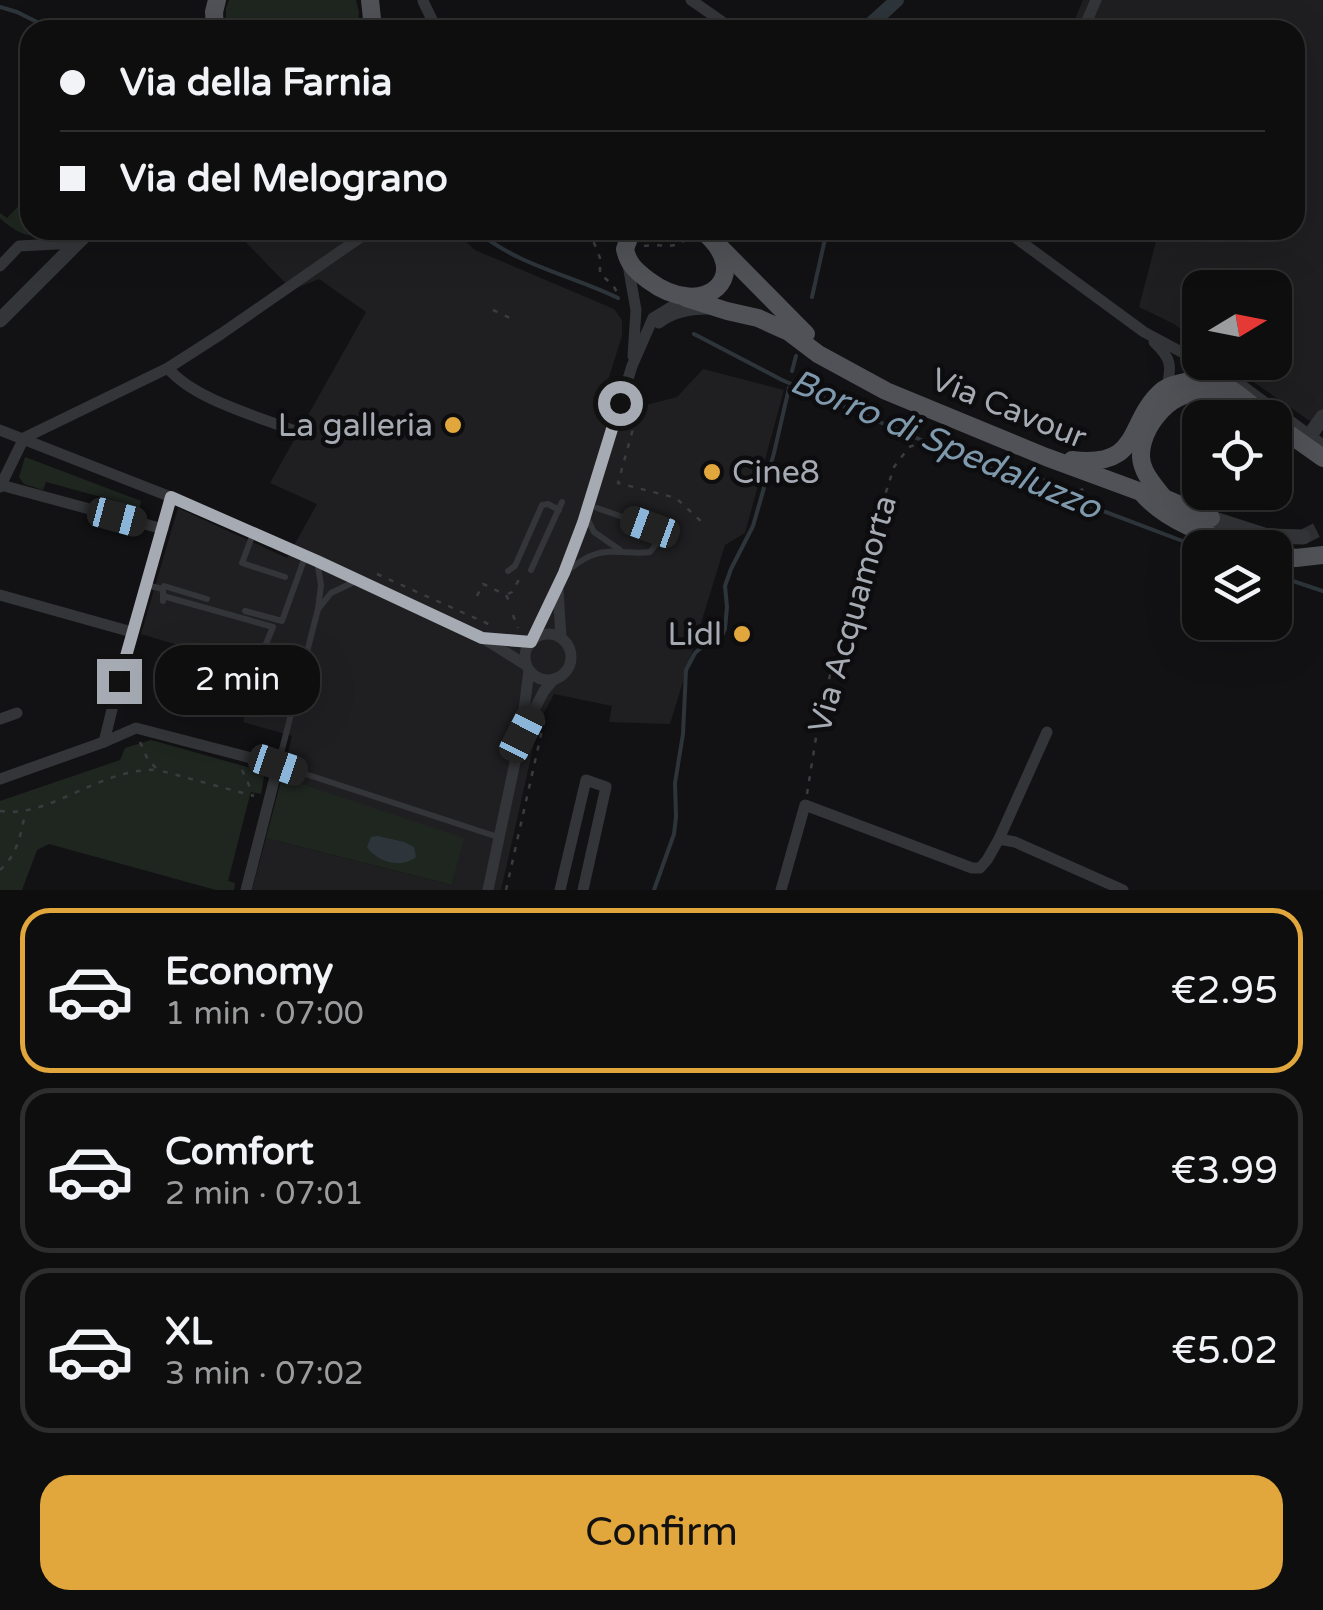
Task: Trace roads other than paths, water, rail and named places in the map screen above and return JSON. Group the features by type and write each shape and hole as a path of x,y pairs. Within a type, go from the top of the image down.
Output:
{"main road":[{"name":"Via Cavour","path":"710,240 810,338 856,376"},
{"path":"686,298 710,293 721,282 725,266 716,242"},
{"name":"Via Cavour","path":"630,246 630,265 669,292 758,318 789,332 818,354 886,391 1046,457 1211,518"},
{"path":"1046,457 1105,460 1122,450 1152,402 1167,387 1201,378 1224,385 1242,400"},
{"path":"1164,498 1147,478 1141,458 1144,442 1162,410 1186,395 1202,393 1221,400"},
{"path":"1292,438 1323,458"},
{"path":"1292,443 1323,471"},
{"name":"Via Cavour","path":"1141,492 1154,508 1199,530"},
{"path":"1292,557 1323,555"}],"street":[{"path":"690,0 719,20"},
{"path":"0,320 80,240"},
{"path":"162,529 0,486 24,438 168,368 357,240"},
{"path":"1019,240 1164,351 1171,366 1167,387"},
{"path":"0,266 19,246 76,244"},
{"path":"630,246 636,310 632,366"},
{"path":"488,890 522,734 526,638 561,579 591,511 632,366 653,318 686,298"},
{"path":"648,332 668,316 702,309 726,311"},
{"path":"1144,332 1182,352"},
{"path":"168,368 175,378 201,394 295,430"},
{"path":"1236,380 1317,440 1323,416"},
{"path":"0,430 171,497 311,558 482,638 540,678 554,679"},
{"path":"104,742 171,497"},
{"path":"1211,518 1266,536 1304,537"},
{"path":"561,579 561,638"},
{"path":"0,595 132,632"},
{"path":"482,638 536,638 548,634 561,638 569,648 570,661 564,673 544,691 522,734"},
{"path":"0,719 16,712"},
{"path":"0,779 136,728 278,765 246,890"},
{"path":"782,890 806,805 980,868 999,839 1047,732"},
{"path":"560,890 586,780 606,787 583,890"},
{"path":"999,839 1015,842 1123,890"}],"lane":[{"path":"508,570 515,566 542,505 560,506 524,574"},
{"path":"561,579 593,555 621,551 640,554 650,552 657,543 657,534 650,527 591,511 594,532 621,551"},
{"path":"254,533 242,562 285,577"},
{"path":"311,558 321,585 318,609 278,765 499,837"},
{"path":"245,611 282,621 311,558"},
{"path":"318,609 331,593 358,580"},
{"path":"146,585 273,626 260,656"},
{"path":"163,591 208,599"}],"waterway":[{"path":"875,20 897,0"},
{"name":"Borro di Spedaluzzo","path":"0,7 33,20"},
{"name":"Borro di Spedaluzzo","path":"489,240 526,261 618,298"},
{"path":"812,297 825,240"},
{"name":"Borro di Spedaluzzo","path":"694,334 782,380 963,458 1182,541"},
{"path":"792,371 796,356"},
{"path":"654,890 674,834 686,670 695,653 719,642 725,629 725,586 753,526 789,388"},
{"name":"Borro di Spedaluzzo","path":"1292,581 1323,591"}],"tunnel":[{"path":"1303,537 1323,527"}],"place":[{"name":"La galleria","path":"453,425"},
{"name":"Cine8","path":"712,472"},
{"name":"Lidl","path":"742,634"}]}
